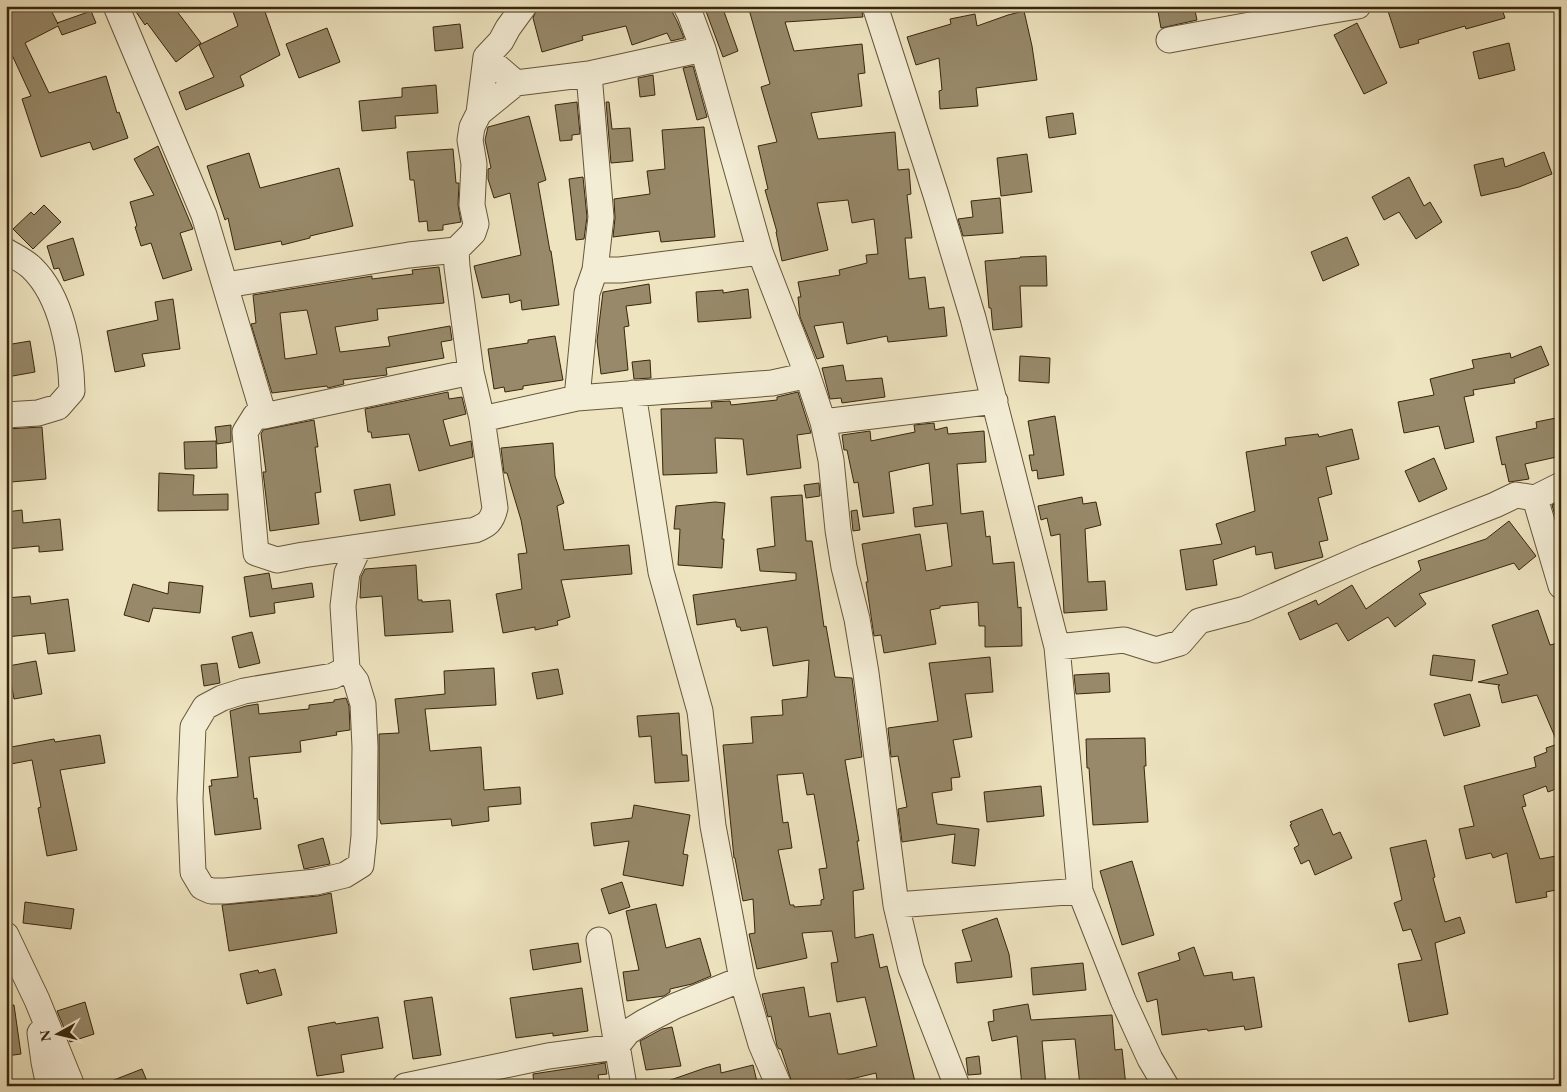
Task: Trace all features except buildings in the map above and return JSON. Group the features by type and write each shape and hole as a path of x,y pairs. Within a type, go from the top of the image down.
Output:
{"street":[{"path":"116,6 204,215 264,416"},
{"path":"226,285 409,255 456,250 473,233 476,224 472,205 474,164 470,140 472,127 478,113 486,57 501,41 524,6"},
{"path":"686,6 703,49 760,252 806,370 823,422 831,460 844,567 857,619 866,673 896,905 911,968 957,1086"},
{"path":"875,6 936,195 973,318 1057,647 1080,891 1123,1000 1150,1060 1166,1086"},
{"path":"1169,40 1316,12 1358,6"},
{"path":"478,113 516,83 589,74 703,49"},
{"path":"486,57 516,83"},
{"path":"577,398 587,294 594,270 601,217 589,74"},
{"path":"456,250 456,267 495,508 493,517 488,524 475,530 277,560 256,552 245,432 256,416 264,416 472,372"},
{"path":"6,251 32,268 48,289 62,320 71,364 72,391 58,407 38,413 6,415"},
{"path":"594,270 620,270 760,252"},
{"path":"482,419 577,398 772,383 794,378 806,370"},
{"path":"633,393 661,572 700,711 713,826 742,979 761,1044 779,1086"},
{"path":"823,422 995,401"},
{"path":"1057,647 1124,640 1156,650 1180,643 1199,621 1245,609 1366,556 1495,505 1516,494 1535,498 1561,485"},
{"path":"1535,498 1561,586"},
{"path":"347,669 333,676 244,691 222,698 205,707 193,727 190,799 193,872 202,886 211,891 224,891 316,882 344,875 361,865 364,836 365,747 362,704 356,681 347,669 343,606 347,573 359,547"},
{"path":"896,905 1080,891"},
{"path":"6,935 37,1000 72,1086"},
{"path":"599,940 624,1086"},
{"path":"405,1086 445,1082 548,1056 616,1047 628,1032 644,1022 675,1006 742,979"},
{"path":"37,1000 44,1062 49,1086"}]}
